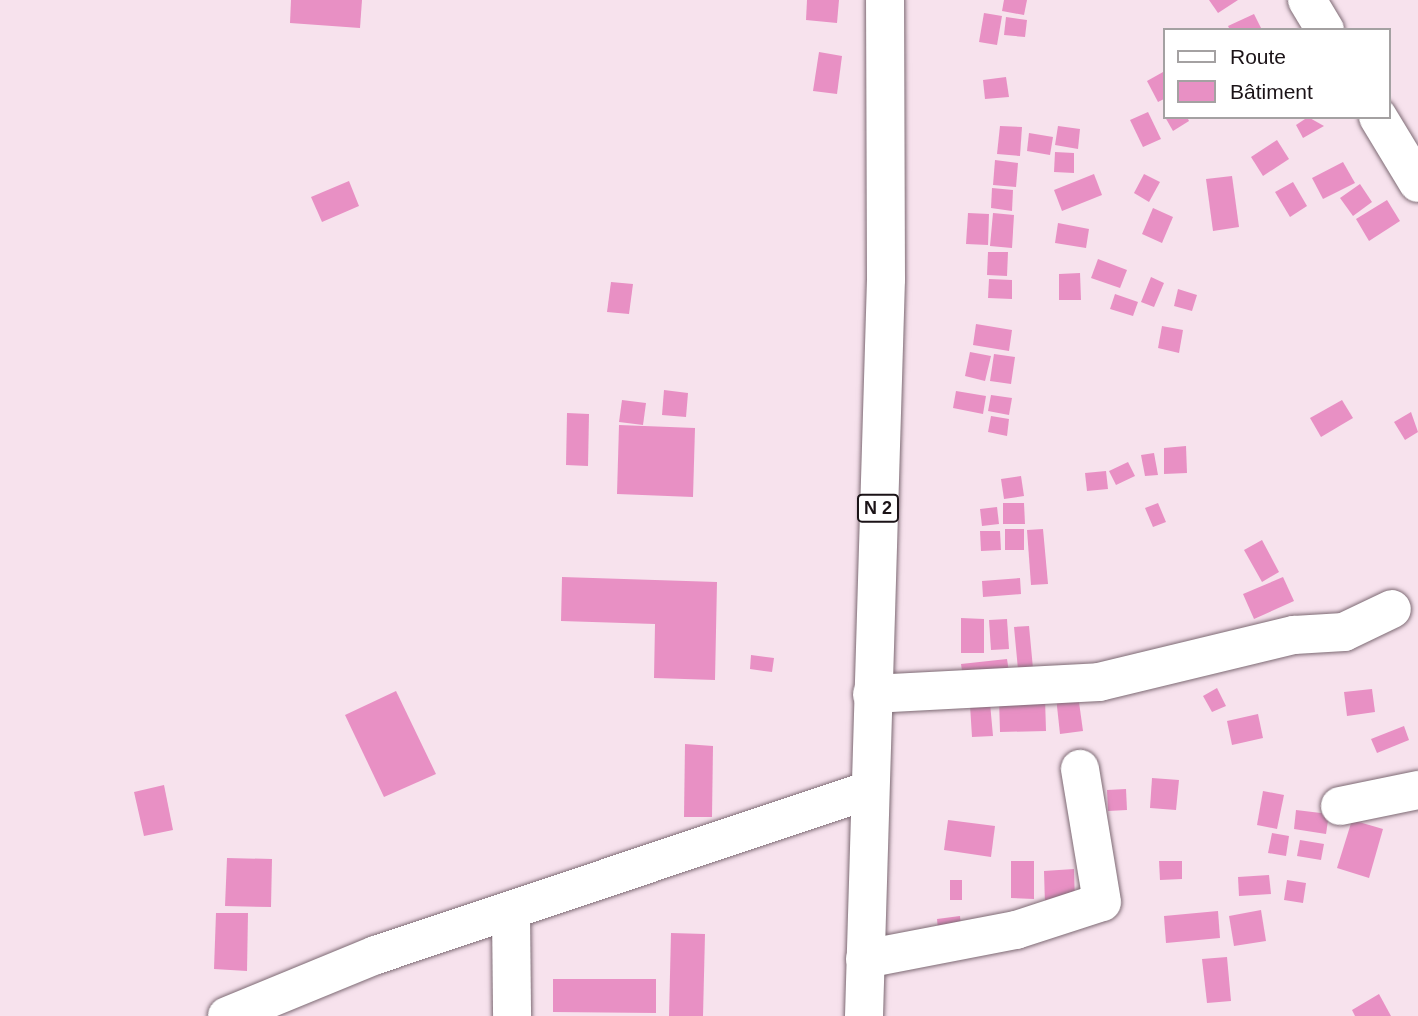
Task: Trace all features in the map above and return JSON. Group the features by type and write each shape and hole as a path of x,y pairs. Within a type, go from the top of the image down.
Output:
{"street":[{"name":"N 2","path":"864,1016 886,279 885,0"},
{"path":"1379,119 1418,183"},
{"path":"872,694 1098,682 1294,635 1344,632 1392,609"},
{"path":"865,959 1016,930 1102,902 1080,769"},
{"path":"227,1016 376,954 511,913 869,790"},
{"path":"1340,806 1418,790"},
{"path":"511,913 512,1016"}],"building":[{"path":"291,0 362,0 360,28 290,23"},
{"path":"807,0 839,0 837,23 806,20"},
{"path":"1004,0 1027,0 1024,15 1002,11"},
{"path":"1209,0 1238,0 1218,13"},
{"path":"984,13 1002,16 997,45 979,42"},
{"path":"1254,14 1261,28 1229,28 1228,26"},
{"path":"1006,17 1027,20 1025,37 1004,35"},
{"path":"819,52 842,56 837,94 813,91"},
{"path":"1162,73 1162,100 1158,102 1147,81"},
{"path":"1006,77 1009,97 985,99 983,80"},
{"path":"1148,112 1161,139 1143,147 1130,120"},
{"path":"1166,119 1188,119 1189,121 1173,131"},
{"path":"1305,119 1312,119 1324,126 1303,138 1296,125"},
{"path":"1000,126 1022,127 1020,156 997,154"},
{"path":"1058,126 1080,129 1078,149 1055,145"},
{"path":"1029,133 1053,137 1050,155 1027,151"},
{"path":"1277,140 1289,159 1263,176 1251,157"},
{"path":"1055,152 1074,153 1074,173 1054,172"},
{"path":"995,160 1018,163 1016,187 993,185"},
{"path":"1343,162 1355,183 1323,199 1312,178"},
{"path":"1094,174 1102,195 1062,211 1054,190"},
{"path":"1144,174 1160,182 1149,202 1134,193"},
{"path":"1232,176 1239,227 1213,231 1206,179"},
{"path":"349,181 359,206 322,222 311,197"},
{"path":"1293,182 1307,206 1290,217 1275,192"},
{"path":"1360,184 1372,202 1353,216 1340,198"},
{"path":"992,188 1013,190 1012,211 991,208"},
{"path":"1387,200 1400,221 1369,241 1356,219"},
{"path":"1153,208 1173,217 1162,243 1142,234"},
{"path":"968,213 989,214 988,245 966,244"},
{"path":"993,213 1014,215 1012,248 990,246"},
{"path":"1058,223 1089,229 1086,248 1055,243"},
{"path":"988,252 1008,252 1007,276 987,275"},
{"path":"1098,259 1127,270 1120,288 1091,278"},
{"path":"1080,273 1081,300 1059,300 1059,274"},
{"path":"1151,277 1164,283 1154,307 1141,302"},
{"path":"989,279 1012,280 1012,299 988,298"},
{"path":"611,282 633,284 629,314 607,312"},
{"path":"1178,289 1197,295 1192,311 1174,306"},
{"path":"1115,294 1138,302 1133,316 1110,309"},
{"path":"976,324 1012,330 1009,351 973,345"},
{"path":"1162,326 1183,330 1179,353 1158,348"},
{"path":"970,352 991,356 985,381 965,376"},
{"path":"994,354 1015,357 1011,384 990,381"},
{"path":"664,390 688,393 686,417 662,415"},
{"path":"956,391 986,396 983,414 953,408"},
{"path":"991,395 1012,398 1009,415 988,411"},
{"path":"622,400 646,403 643,425 619,422"},
{"path":"1342,400 1353,418 1321,437 1310,418"},
{"path":"1411,412 1418,432 1405,440 1394,422"},
{"path":"567,413 589,414 588,466 566,465"},
{"path":"991,416 1009,419 1007,436 988,432"},
{"path":"619,425 695,428 693,497 617,494"},
{"path":"1186,446 1187,473 1164,474 1164,448"},
{"path":"1154,453 1158,475 1145,476 1141,455"},
{"path":"1128,462 1135,476 1116,485 1109,471"},
{"path":"1106,471 1108,489 1087,491 1085,473"},
{"path":"1021,476 1024,496 1004,499 1001,479"},
{"path":"1003,503 1024,503 1025,524 1003,524"},
{"path":"1158,503 1166,522 1153,527 1145,508"},
{"path":"997,507 999,524 982,526 980,509"},
{"path":"1005,529 1024,529 1024,550 1005,550"},
{"path":"1043,529 1048,584 1031,585 1027,530"},
{"path":"980,531 1000,531 1001,550 981,551"},
{"path":"1262,540 1279,572 1262,582 1244,550"},
{"path":"562,577 717,582 715,680 654,678 655,624 561,621"},
{"path":"1283,577 1294,601 1254,619 1243,594"},
{"path":"1020,578 1021,594 983,597 982,581"},
{"path":"961,618 984,619 984,653 961,653"},
{"path":"1007,619 1009,649 991,650 989,620"},
{"path":"1029,626 1034,679 1019,680 1014,627"},
{"path":"751,655 774,658 772,672 750,669"},
{"path":"1007,659 1010,679 964,684 961,664"},
{"path":"1217,688 1226,706 1212,712 1203,696"},
{"path":"1372,689 1375,712 1347,716 1344,692"},
{"path":"396,691 436,774 384,797 345,715"},
{"path":"1078,695 1083,731 1060,734 1056,697"},
{"path":"1045,698 1046,731 1000,732 999,699"},
{"path":"990,703 993,736 972,737 970,705"},
{"path":"1258,714 1263,738 1232,745 1227,721"},
{"path":"1404,726 1409,740 1377,753 1371,739"},
{"path":"685,744 713,746 712,817 684,817"},
{"path":"1152,778 1179,780 1176,810 1150,808"},
{"path":"164,785 173,830 144,836 134,792"},
{"path":"1126,789 1127,810 1108,811 1107,790"},
{"path":"1263,791 1284,795 1277,829 1257,825"},
{"path":"1296,810 1329,814 1326,834 1294,829"},
{"path":"948,820 995,826 991,857 944,850"},
{"path":"1352,820 1383,829 1369,878 1337,868"},
{"path":"1272,833 1289,836 1286,856 1268,853"},
{"path":"1300,840 1324,844 1321,860 1297,856"},
{"path":"227,858 272,859 271,907 225,906"},
{"path":"1011,861 1034,861 1034,899 1011,898"},
{"path":"1159,861 1182,861 1182,879 1160,880"},
{"path":"1074,869 1075,904 1045,905 1044,871"},
{"path":"1269,875 1271,894 1239,896 1238,877"},
{"path":"950,880 962,880 962,900 950,900"},
{"path":"1287,880 1306,883 1303,903 1284,900"},
{"path":"1261,910 1266,941 1234,946 1229,916"},
{"path":"1218,911 1220,938 1166,943 1164,916"},
{"path":"216,913 248,913 247,971 214,969"},
{"path":"960,916 962,936 939,939 937,919"},
{"path":"671,933 705,934 703,1016 669,1016"},
{"path":"1227,957 1231,1001 1207,1003 1202,959"},
{"path":"553,979 656,979 656,1013 553,1012"},
{"path":"1379,994 1391,1016 1355,1016 1352,1010"}]}
